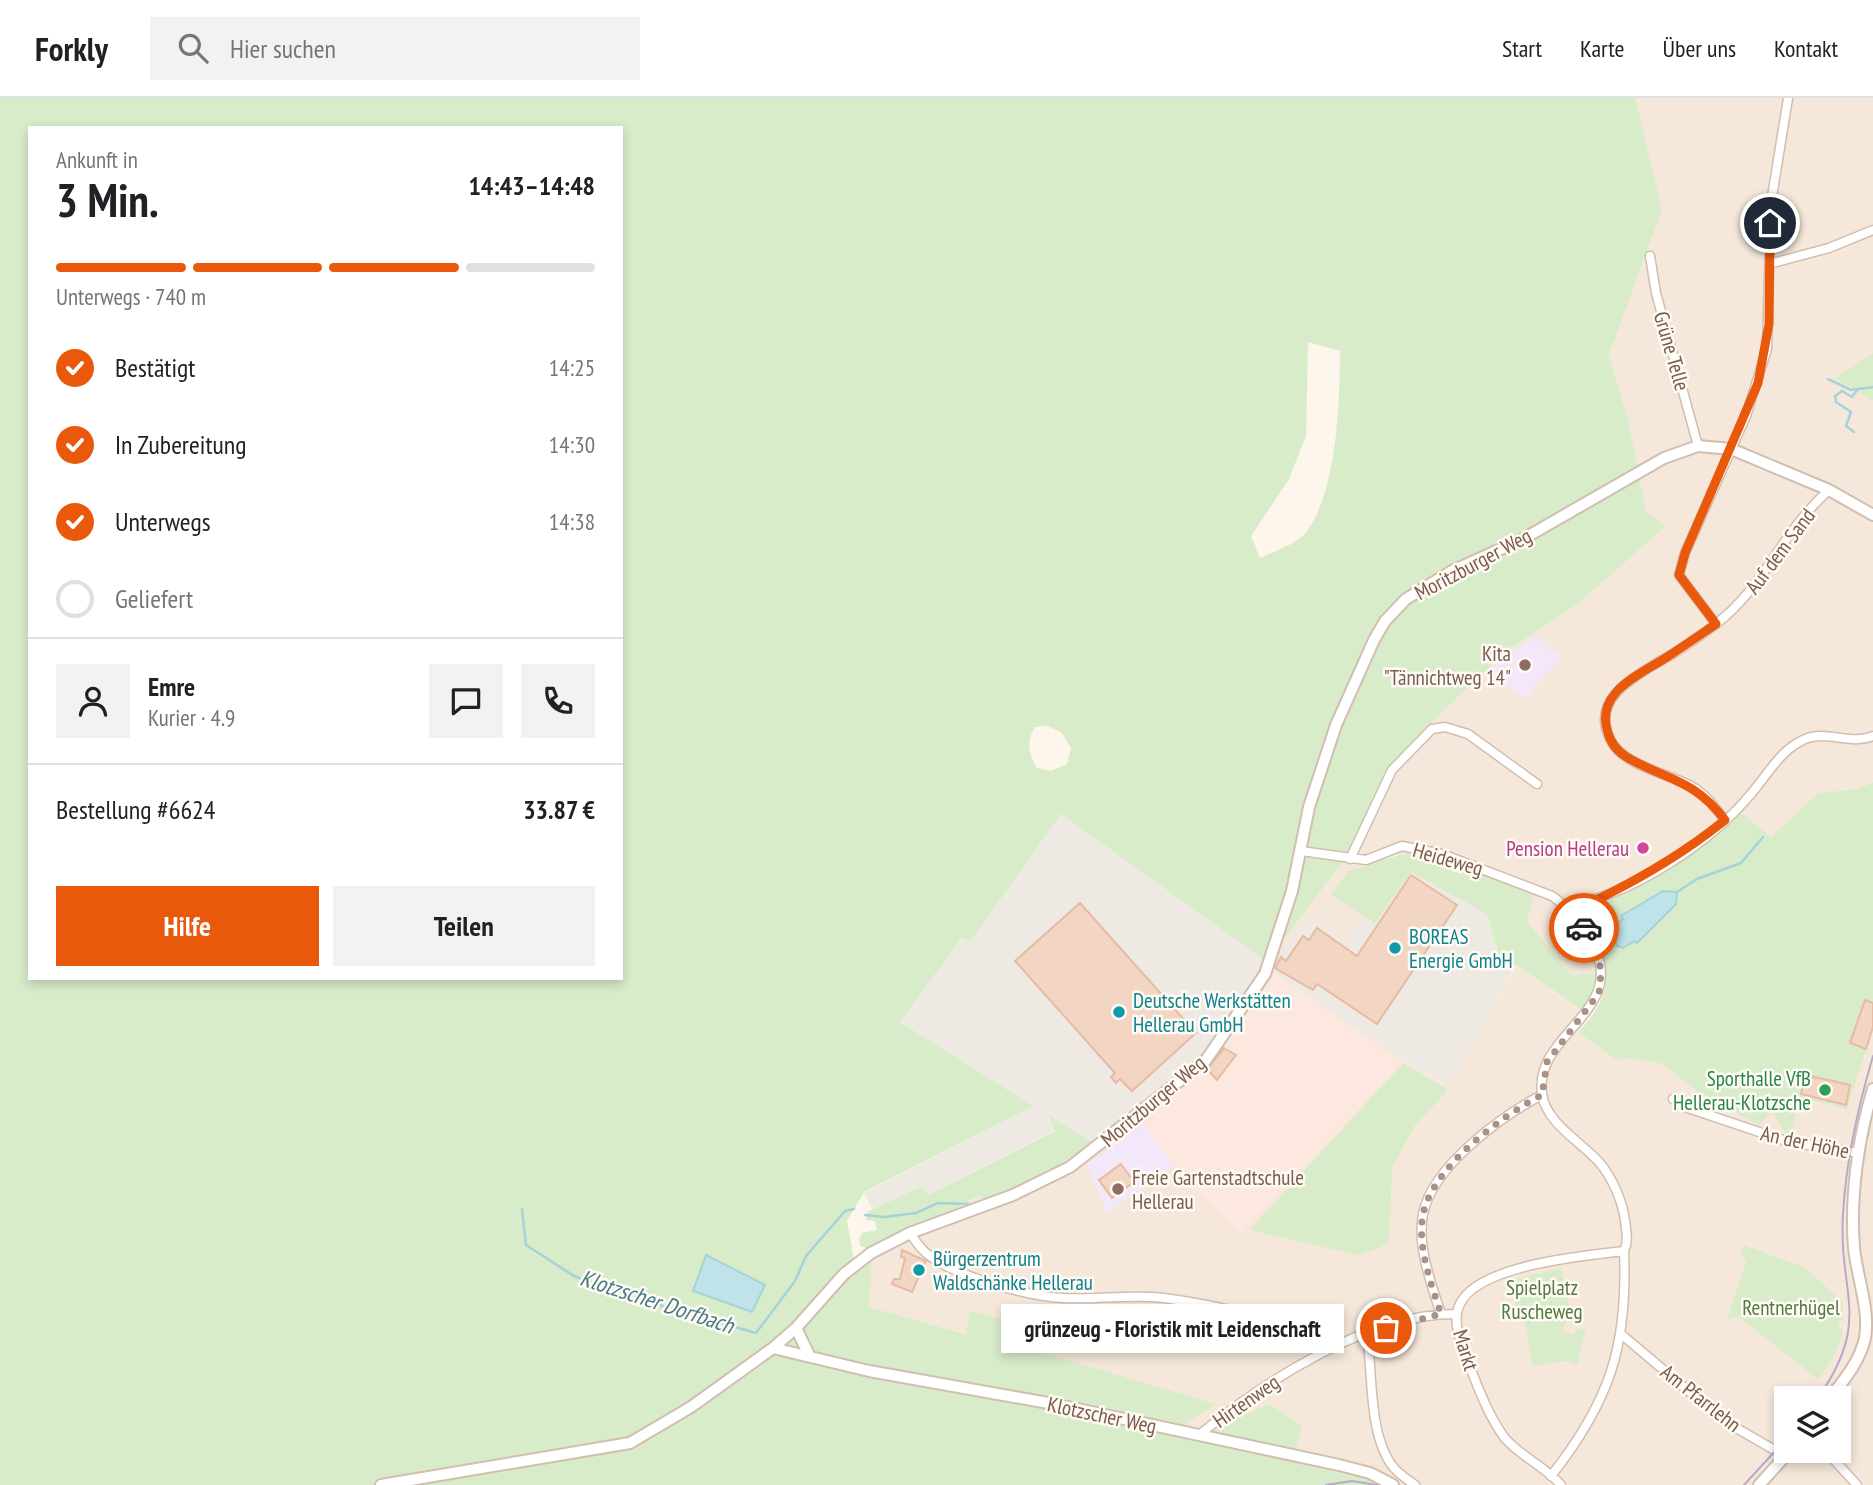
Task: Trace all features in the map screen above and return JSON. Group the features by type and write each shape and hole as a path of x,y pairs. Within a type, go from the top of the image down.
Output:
{"street":[{"path":"1716,624 1679,575 1685,553 1758,383 1767,349 1771,203 1788,98"},
{"path":"1769,264 1829,248 1873,230"},
{"name":"Grüne Telle","path":"1650,256 1656,293 1698,446"},
{"name":"Moritzburger Weg","path":"380,1485 630,1443 691,1408 773,1348 796,1328 860,1259 910,1233 1013,1195 1070,1167 1206,1059 1265,974 1282,926 1309,807 1336,724 1374,640 1385,621 1406,599 1452,571 1522,539 1664,457 1698,446 1731,449 1829,490 1873,515"},
{"name":"Auf dem Sand","path":"1725,820 1712,802 1694,787 1627,757 1615,747 1605,724 1608,705 1625,682 1716,624 1753,590 1792,529 1829,490"},
{"path":"1350,859 1392,770 1432,729 1446,727 1468,734 1537,784"},
{"path":"1552,1476 1578,1442 1598,1405 1616,1362 1621,1334 1626,1247 1624,1215 1606,1173 1550,1115 1542,1095 1547,1062 1599,993 1601,973 1598,952 1566,905 1592,902 1644,877 1698,843 1725,820 1798,742 1815,735 1856,739 1873,736"},
{"name":"Heideweg","path":"1301,851 1366,860 1402,846 1443,854 1552,896 1566,905"},
{"path":"1583,930 1592,902"},
{"path":"1839,1386 1869,1341 1869,1316 1853,1231 1859,1153 1873,1089"},
{"path":"1441,1314 1424,1250 1423,1220 1429,1197 1454,1163 1478,1139 1542,1095"},
{"name":"An der Höhe","path":"1673,1099 1682,1106 1789,1142 1859,1153"},
{"path":"910,1233 923,1251 941,1263 1006,1286 1061,1298 1163,1298 1226,1309 1312,1336 1332,1348"},
{"path":"1456,1314 1468,1292 1504,1272 1626,1247"},
{"name":"Markt","path":"1332,1348 1367,1334 1441,1314 1456,1314 1458,1331 1478,1388 1505,1438 1561,1485"},
{"path":"796,1328 808,1355"},
{"path":"1367,1334 1373,1373 1375,1420 1381,1443 1395,1469 1415,1485"},
{"name":"Am Pfarrlehn","path":"1621,1334 1724,1421 1774,1447"},
{"name":"Klotzscher Weg","path":"773,1348 869,1371 1339,1465 1370,1473 1393,1485"},
{"name":"Hirtenweg","path":"1199,1435 1250,1395 1332,1348"},
{"path":"1759,1485 1779,1463"},
{"path":"1837,1463 1857,1485"}],"shaded area":[{"path":"1636,98 1873,98 1873,353 1836,378 1873,401 1873,782 1858,789 1818,793 1771,837 1742,813 1687,860 1631,892 1596,907 1590,929 1604,952 1608,980 1604,994 1579,1032 1626,1058 1663,1064 1873,980 1873,1485 1372,1485 1372,1481 1257,1453 1179,1428 1215,1404 1046,1354 1052,1332 971,1311 966,1334 868,1307 872,1263 859,1266 869,1249 969,1207 967,1200 982,1195 984,1202 1259,974 1274,973 1384,1048 1444,1085 1460,1066 1516,966 1498,953 1487,914 1375,923 1346,942 1273,966 1267,962 1348,855 1390,769 1439,715 1507,651 1578,604 1666,526 1646,511 1628,419 1609,355 1662,210","holes":["1395,854 1533,893 1527,921 1571,975 1596,973 1582,1011 1498,953 1488,914 1411,872 1348,871 1371,866","1403,1063 1447,1090 1415,1126 1392,1168"]},
{"name":"Kita \"Tännichtweg 14\"","path":"1537,637 1561,658 1524,699 1489,672 1510,653"},
{"path":"1061,814 1273,966 1308,918 1346,942 1364,916 1375,923 1411,872 1487,914 1498,953 1516,965 1460,1066 1445,1085 1384,1048 1274,973 1260,974 1203,1056 1096,1145 1048,1117 1055,1130 928,1195 923,1186 873,1211 864,1193 1033,1106 899,1022 962,936 970,941"},
{"path":"1274,973 1403,1063 1241,1233 1173,1166 1144,1124 1216,1059"},
{"name":"Freie Gartenstadtschule Hellerau","path":"1144,1124 1173,1166 1107,1213 1087,1165"}],"green space":[{"path":"0,98 1636,98 1662,210 1609,355 1628,419 1646,511 1666,526 1578,604 1507,651 1439,715 1390,769 1348,855 1267,962 1061,814 970,942 962,937 900,1022 1033,1106 864,1192 847,1221 854,1260 859,1266 872,1262 869,1307 965,1334 971,1311 1052,1332 1047,1354 1216,1404 1179,1428 1257,1453 1373,1481 1372,1485 0,1485","holes":["1308,342 1340,351 1335,444 1325,493 1317,514 1303,536 1260,558 1251,536 1289,479 1306,436","1048,726 1062,733 1071,748 1067,764 1051,771 1037,768 1029,747 1035,727"]},
{"path":"1873,353 1873,401 1835,378"},
{"path":"1873,782 1873,1028 1847,1109 1800,1097 1790,1140 1772,1111 1759,1125 1697,1091 1663,1064 1626,1058 1616,1060 1579,1032 1598,1006 1606,983 1604,958 1590,929 1595,907 1673,867 1709,842 1742,813 1771,837 1818,793 1857,789","holes":["1663,891 1676,904 1638,943 1611,928"]},
{"path":"1418,852 1534,893 1527,921 1571,975 1596,973 1595,991 1583,1011 1498,953 1487,914 1411,872 1375,923 1331,895 1348,871 1391,857"},
{"path":"1403,1063 1448,1090 1415,1126 1392,1168 1389,1244 1358,1255 1250,1230"},
{"path":"1048,1115 1096,1145 1042,1178 1013,1191 984,1202 981,1195 968,1200 969,1208 909,1230 869,1249 860,1246 862,1233 877,1230 875,1221 866,1220 867,1212 923,1186 928,1195 1055,1131"},
{"name":"Rentnerhügel","path":"1743,1245 1806,1268 1843,1303 1843,1321 1838,1321 1838,1328 1843,1329 1840,1343 1819,1380 1739,1317 1727,1319 1747,1260 1741,1254"},
{"name":"Spielplatz Ruscheweg","path":"1561,1268 1569,1305 1563,1331 1573,1335 1579,1328 1586,1330 1577,1365 1567,1361 1532,1366 1525,1320 1519,1320 1510,1280"},
{"path":"1269,1404 1302,1426 1295,1454 1203,1434"}],"water":[{"path":"1663,891 1677,892 1676,904 1637,943 1635,941 1623,948 1617,946 1611,928 1623,919 1621,916"},
{"path":"706,1255 765,1285 752,1312 693,1291"}],"building":[{"name":"BOREAS Energie GmbH","path":"1411,875 1457,905 1377,1024 1317,984 1313,990 1275,968 1281,957 1286,961 1303,936 1309,940 1317,928 1357,956"},
{"name":"Deutsche Werkstätten Hellerau GmbH","path":"1080,903 1196,1033 1132,1091 1120,1079 1116,1083 1111,1077 1115,1073 1015,961"},
{"path":"1865,1000 1873,1003 1873,1027 1866,1049 1850,1043"},
{"path":"1224,1048 1236,1055 1217,1080 1207,1069"},
{"name":"Sporthalle VfB Hellerau-Klotzsche","path":"1806,1075 1850,1085 1846,1105 1801,1094"},
{"name":"Freie Gartenstadtschule Hellerau","path":"1121,1164 1134,1182 1112,1198 1099,1180"},
{"name":"Bürgerzentrum Waldschänke Hellerau","path":"902,1250 926,1261 912,1292 892,1284 894,1279 900,1279 905,1258 901,1257"}],"waterway":[{"path":"1828,379 1851,390 1873,387"},
{"path":"1854,432 1846,426 1851,412 1836,402 1835,396 1842,391 1852,397 1857,390"},
{"path":"1677,892 1697,879 1741,863 1763,837"},
{"name":"Klotzscher Dorfbach","path":"865,1215 884,1217 916,1213 938,1203 968,1204"},
{"name":"Klotzscher Dorfbach","path":"522,1209 526,1245 574,1276 617,1292 636,1294 659,1305 756,1333 795,1281 806,1256 845,1211 854,1209"}],"tram line":[{"path":"1826,1386 1835,1371 1849,1326 1843,1214 1854,1134 1873,1056"},
{"path":"1744,1485 1774,1452"},
{"path":"1326,1485 1352,1481 1377,1485"}],"way so far":[{"path":"1386,1328 1441,1314 1424,1250 1423,1220 1426,1204 1463,1152 1485,1132 1542,1095 1547,1062 1599,993 1601,973 1598,952 1584,928"}],"place":[{"name":"Kita \"Tännichtweg 14\"","path":"1525,665"},
{"name":"Pension Hellerau","path":"1643,848"},
{"name":"BOREAS Energie GmbH","path":"1395,948"},
{"name":"Deutsche Werkstätten Hellerau GmbH","path":"1119,1012"},
{"name":"Sporthalle VfB Hellerau-Klotzsche","path":"1825,1090"},
{"name":"Freie Gartenstadtschule Hellerau","path":"1118,1189"},
{"name":"Bürgerzentrum Waldschänke Hellerau","path":"919,1270"},
{"name":"grünzeug - Floristik mit Leidenschaft","path":"1386,1328"}],"route":[{"path":"1584,928 1592,902 1644,877 1698,843 1725,820 1712,802 1694,787 1627,757 1615,747 1605,724 1608,705 1614,693 1625,682 1716,624 1679,575 1685,553 1746,416 1767,349 1770,223"}]}
